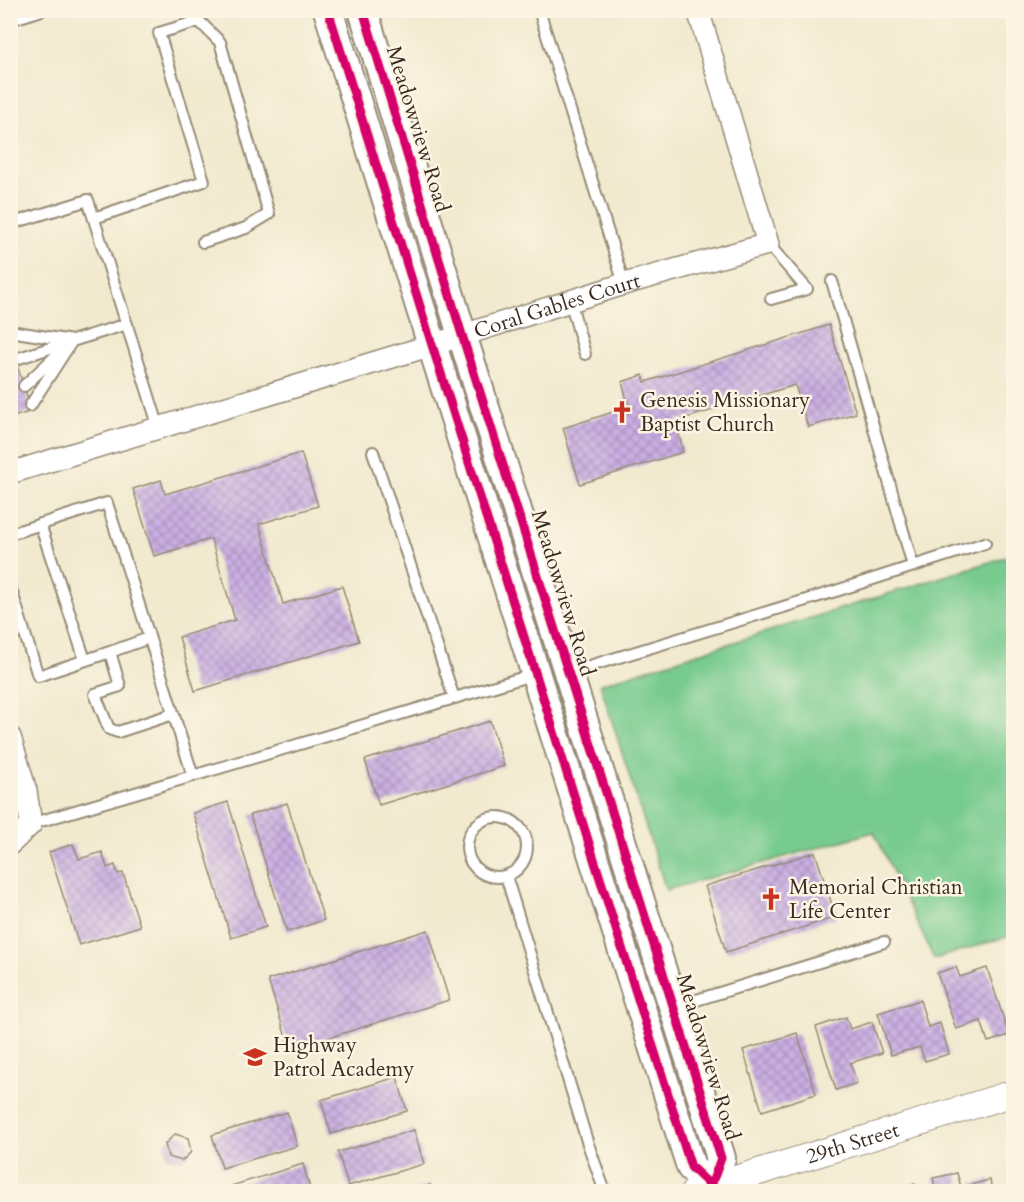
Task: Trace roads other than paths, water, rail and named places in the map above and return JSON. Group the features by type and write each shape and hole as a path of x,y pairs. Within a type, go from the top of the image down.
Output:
{"main road":[{"path":"328,10 691,1167 706,1190"},
{"name":"Meadowview Road","path":"363,10 462,335 721,1158 706,1190"}],"street":[{"path":"698,10 768,244"},
{"name":"Coral Gables Court","path":"10,473 432,345 570,300 768,244"},
{"path":"10,737 26,791 31,824 10,844"},
{"name":"29th Street","path":"706,1190 1012,1099"}],"lane":[{"path":"10,20 42,10"},
{"path":"539,10 624,284"},
{"path":"94,218 204,181 159,33 198,16 220,42 269,214 246,228 203,242"},
{"path":"10,224 88,200 159,428"},
{"path":"768,244 807,289 771,299"},
{"path":"832,281 913,566"},
{"path":"570,300 585,354"},
{"path":"16,359 127,324"},
{"path":"10,331 72,341"},
{"path":"24,386 72,341"},
{"path":"30,406 72,341"},
{"path":"373,452 454,698"},
{"path":"10,534 107,503 192,776"},
{"path":"40,524 85,660"},
{"path":"569,672 985,543"},
{"path":"10,586 38,676 149,638"},
{"path":"110,652 120,686 95,694 108,729 118,732 173,714"},
{"path":"31,824 535,673"},
{"path":"500,817 511,820 526,838 527,850 524,861 506,876 494,878 483,874 473,866 468,856 466,844 470,833 477,824 488,818 500,817"},
{"path":"506,876 587,1141 605,1191"},
{"path":"674,1008 884,942"}],"place":[{"name":"Genesis Missionary Baptist Church","path":"622,412"},
{"name":"Memorial Christian Life Center","path":"771,899"},
{"name":"Highway Patrol Academy","path":"255,1057"}]}
